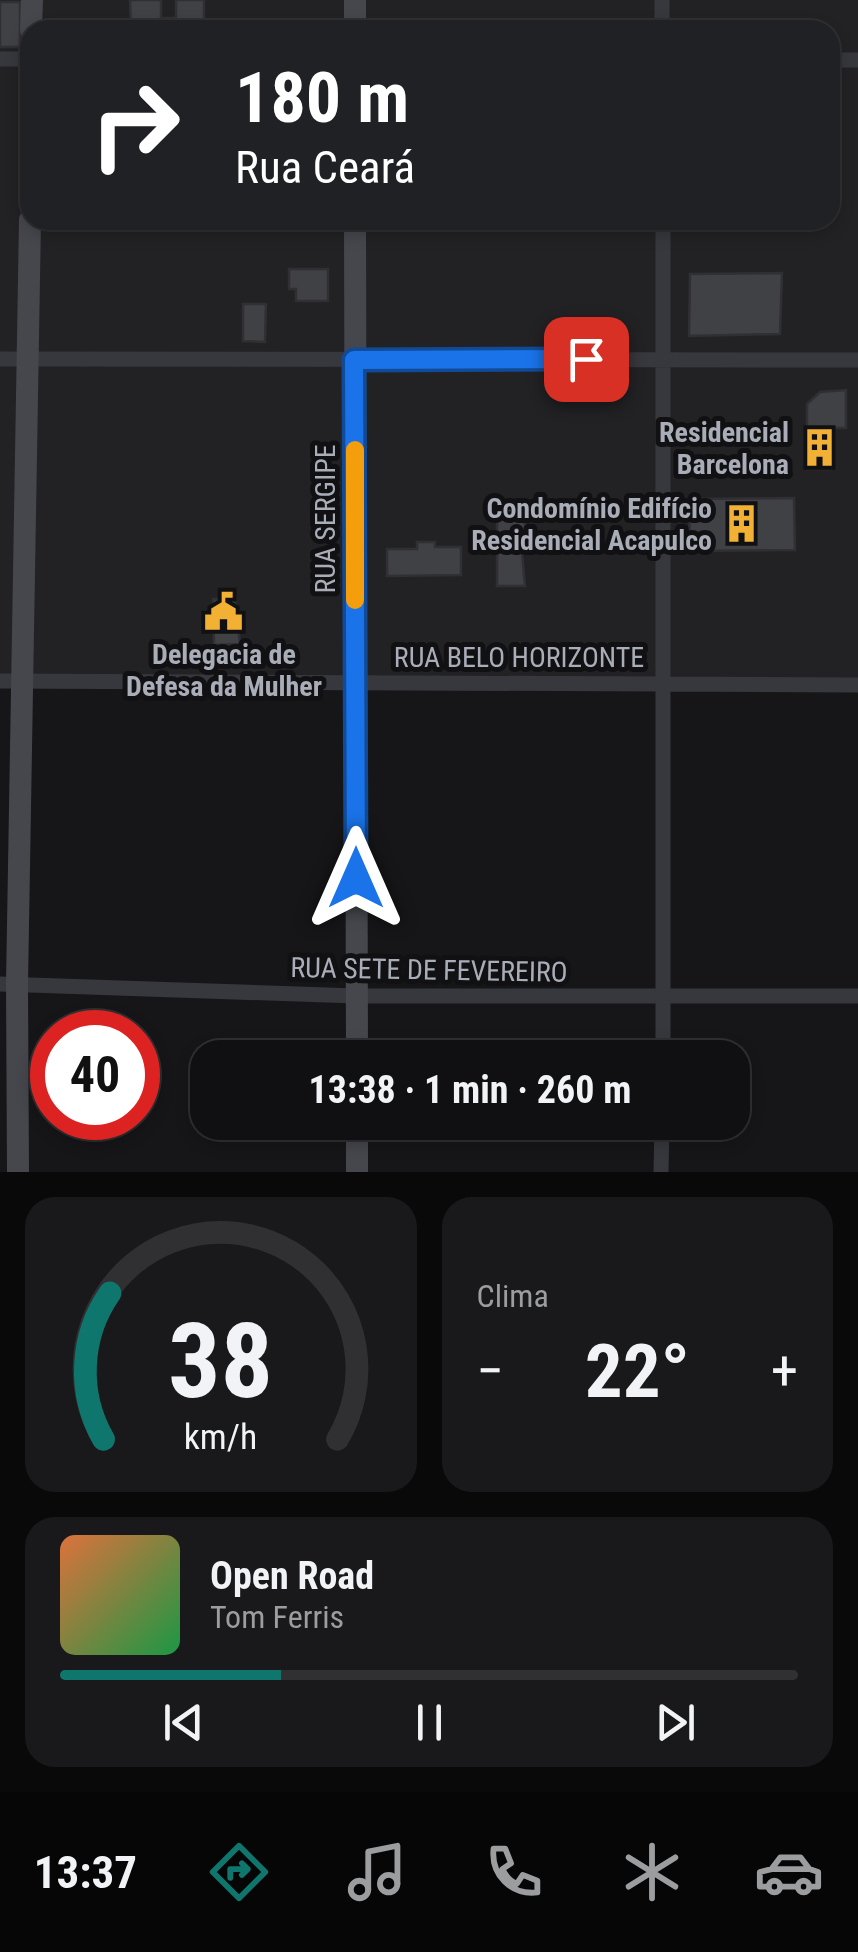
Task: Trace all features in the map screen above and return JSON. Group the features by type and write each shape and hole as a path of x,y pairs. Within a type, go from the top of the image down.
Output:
{"street":[{"path":"18,1172 8,984 12,681 30,360 30,230"},
{"name":"RUA SERGIPE","path":"355,230 356,1040"},
{"path":"663,230 663,1040"},
{"path":"0,359 858,360"},
{"name":"RUA BELO HORIZONTE","path":"12,681 858,685"},
{"name":"RUA SETE DE FEVEREIRO","path":"8,984 356,996 858,996"},
{"path":"357,1140 357,1172"},
{"path":"661,1172 662,1140"}],"shaded area":[{"path":"0,0 858,0 858,691 0,687"}],"building":[{"path":"130,0 161,0 161,20 131,20"},
{"path":"176,0 204,0 204,20 163,20 176,18"},
{"path":"0,2 20,2 20,47 0,47"},
{"path":"289,269 328,269 328,301 296,301 296,289 289,289"},
{"path":"782,273 780,334 689,336 690,274"},
{"path":"243,304 266,304 265,342 243,341"},
{"name":"Residencial Barcelona","path":"846,390 846,428 831,428 831,469 807,469 807,404 820,392"},
{"name":"Condomínio Edifício Residencial Acapulco","path":"794,498 795,550 690,551 689,499"},
{"path":"497,504 525,504 525,530 520,530 525,586 497,586"},
{"path":"417,542 461,547 461,575 387,576 387,549 417,549"},
{"name":"Delegacia de Defesa da Mulher","path":"213,599 235,599 240,644 214,645"}],"slow traffic":[{"path":"355,450 355,600"}],"place":[{"name":"Residencial Barcelona","path":"819,448"},
{"name":"Condomínio Edifício Residencial Acapulco","path":"742,524"},
{"name":"Delegacia de Defesa da Mulher","path":"224,611"}],"route":[{"path":"356,878 354,360 586,359"}]}
